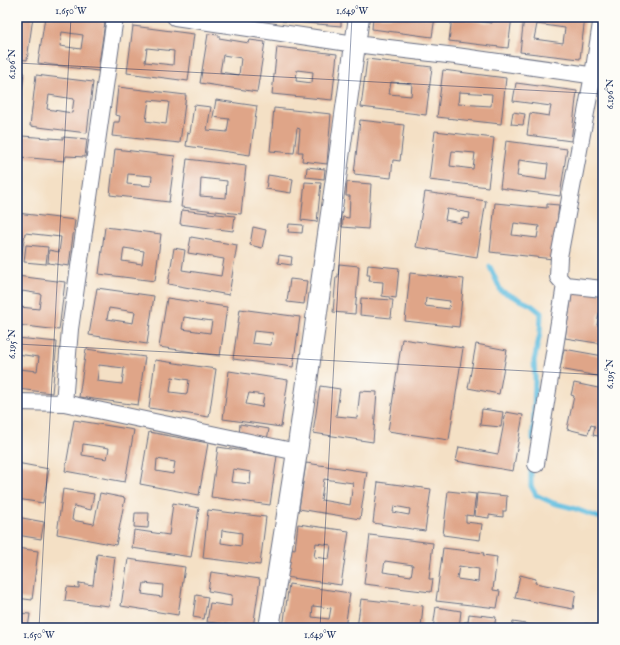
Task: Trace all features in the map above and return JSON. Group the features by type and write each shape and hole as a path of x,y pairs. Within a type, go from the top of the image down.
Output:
{"street":[{"path":"64,404 70,329 114,17"},
{"path":"176,17 355,44 456,56 598,76"},
{"path":"270,628 297,452 359,17"},
{"path":"602,17 598,76 559,257 558,276 565,285 603,289"},
{"path":"536,464 565,285"},
{"path":"17,402 64,404 297,452"}],"building":[{"path":"17,17 33,17 27,60 17,59"},
{"path":"45,17 69,17 105,22 98,71 38,63","holes":["62,32 83,35 81,49 60,46"]},
{"path":"282,17 341,17 341,26 282,21"},
{"path":"373,17 435,17 432,37 372,29"},
{"path":"452,17 467,17 466,20 492,23 492,17 512,17 508,48 449,41"},
{"path":"524,17 585,17 580,59 520,52","holes":["537,24 565,28 563,43 534,39"]},
{"path":"133,26 194,34 188,81 127,73","holes":["147,48 174,51 173,65 145,62"]},
{"path":"208,34 219,35 219,38 249,43 250,40 265,42 257,92 200,83","holes":["223,55 241,58 239,75 220,72"]},
{"path":"277,47 337,54 332,100 272,94","holes":["297,70 313,72 312,83 296,81"]},
{"path":"367,59 432,67 426,115 361,107","holes":["391,82 412,84 411,96 389,94"]},
{"path":"443,70 506,78 501,124 437,117","holes":["459,92 492,94 491,106 458,104"]},
{"path":"17,72 24,72 18,123 17,123"},
{"path":"36,75 93,82 87,133 30,126","holes":["49,95 74,99 72,113 47,109"]},
{"path":"516,83 577,91 571,141 527,135 530,113 549,116 551,106 513,101"},
{"path":"118,87 186,95 180,143 112,136 114,122 119,122 120,116 115,115","holes":["149,100 169,102 166,124 146,121"]},
{"path":"216,100 257,106 250,155 186,146 188,132 190,133 194,105 211,107 207,130 227,132 229,119 213,117"},
{"path":"274,108 331,114 327,164 302,161 303,152 298,152 300,129 297,128 294,153 270,151"},
{"path":"513,112 525,114 523,125 511,124"},
{"path":"360,120 404,125 400,161 393,160 391,178 354,174"},
{"path":"435,131 494,138 488,187 429,180","holes":["452,151 475,153 473,169 450,166"]},
{"path":"22,136 87,139 85,157 66,156 65,161 20,157"},
{"path":"506,141 567,149 560,196 500,188","holes":["519,160 548,164 546,180 517,176"]},
{"path":"115,149 175,156 169,202 110,195","holes":["128,174 152,176 151,186 127,184"]},
{"path":"187,159 246,166 241,214 181,207","holes":["201,178 227,181 226,198 200,196"]},
{"path":"307,167 325,169 324,179 306,177"},
{"path":"268,175 293,179 291,193 266,189"},
{"path":"305,182 321,183 317,222 301,220"},
{"path":"347,182 371,184 368,229 342,227 343,217 349,218 350,196 346,196"},
{"path":"425,192 486,201 477,257 416,247","holes":["447,209 470,213 469,219 462,218 461,223 445,220"]},
{"path":"495,203 547,208 547,204 559,205 553,259 490,252","holes":["514,223 539,226 537,238 512,235"]},
{"path":"182,210 235,216 233,231 180,224"},
{"path":"17,213 75,220 69,266 48,263 49,250 59,252 61,237 25,233 21,260 17,259"},
{"path":"289,224 303,225 302,233 288,232"},
{"path":"105,227 161,234 155,281 99,274","holes":["124,248 144,251 142,264 122,261"]},
{"path":"253,227 266,230 262,248 250,245"},
{"path":"191,237 237,245 229,295 168,284 174,248 185,250 182,270 221,276 224,259 188,253"},
{"path":"26,245 48,247 46,264 24,262"},
{"path":"279,255 292,257 291,265 278,263"},
{"path":"339,264 359,266 355,314 333,312 336,277 338,277"},
{"path":"368,265 399,268 396,298 382,296 383,282 369,281 370,275 367,275"},
{"path":"410,273 464,279 459,327 405,321","holes":["426,298 450,301 449,309 425,306"]},
{"path":"17,276 65,282 59,330 17,325","holes":["22,291 41,294 39,309 20,307"]},
{"path":"290,279 307,281 304,304 287,302"},
{"path":"97,288 154,296 147,344 89,335","holes":["109,308 135,312 133,323 107,319"]},
{"path":"573,288 603,293 603,313 599,313 597,325 603,325 603,344 565,338"},
{"path":"167,298 227,307 220,356 159,347","holes":["184,317 212,321 210,333 182,329"]},
{"path":"361,298 393,300 391,318 360,315"},
{"path":"240,309 300,317 293,367 233,359","holes":["254,331 273,333 271,345 252,343"]},
{"path":"17,338 57,342 52,393 17,389 17,374 19,374 19,369 37,371 39,357 17,354"},
{"path":"402,339 463,348 449,440 388,431"},
{"path":"476,344 507,350 499,394 468,388"},
{"path":"86,349 145,357 138,405 79,397","holes":["99,365 124,368 122,384 97,381"]},
{"path":"564,349 603,356 603,377 560,369"},
{"path":"155,360 216,369 209,417 149,408","holes":["172,377 189,380 187,394 170,392"]},
{"path":"229,371 288,380 281,427 223,419","holes":["249,393 264,395 262,407 246,404"]},
{"path":"574,383 603,389 603,437 593,435 595,426 591,425 588,434 567,429 574,396 571,395"},
{"path":"320,386 340,389 336,416 357,418 360,391 377,392 373,442 313,433"},
{"path":"482,409 503,412 501,427 480,425"},
{"path":"17,411 20,412 18,425 17,425"},
{"path":"506,412 523,415 513,471 456,461 459,447 498,454"},
{"path":"74,420 134,430 125,482 65,471","holes":["83,444 109,448 107,459 82,455"]},
{"path":"240,424 269,429 267,440 239,436"},
{"path":"149,432 208,443 199,495 140,484","holes":["157,459 175,462 173,474 156,471"]},
{"path":"218,447 277,456 270,505 211,497","holes":["233,469 251,472 250,484 231,482"]},
{"path":"17,463 49,469 43,503 17,499"},
{"path":"306,463 367,472 360,519 299,509","holes":["324,479 353,483 350,505 321,500"]},
{"path":"378,482 431,489 425,531 373,523","holes":["394,506 410,509 409,515 393,512"]},
{"path":"63,489 94,494 91,510 74,506 72,520 94,524 100,493 125,498 116,545 57,534"},
{"path":"448,491 476,494 473,516 466,515 466,522 482,524 480,540 443,535"},
{"path":"477,493 507,496 506,511 503,511 503,517 489,515 489,518 475,516"},
{"path":"173,503 199,508 191,557 132,548 134,530 169,535"},
{"path":"208,510 266,517 260,565 203,558","holes":["222,530 242,533 241,546 221,543"]},
{"path":"135,513 149,513 148,528 134,527"},
{"path":"17,517 44,522 41,539 17,535"},
{"path":"298,524 349,531 341,585 285,577 289,548 295,549","holes":["316,543 331,545 329,559 314,557"]},
{"path":"370,535 433,543 429,579 433,579 431,592 364,584","holes":["385,561 413,565 411,576 383,572"]},
{"path":"17,548 38,551 32,600 17,598"},
{"path":"443,548 484,553 483,555 497,557 493,590 500,591 497,608 436,601","holes":["459,566 479,569 478,582 457,579"]},
{"path":"97,554 115,557 109,606 65,601 67,587 79,588 79,583 93,585"},
{"path":"128,559 185,567 178,615 121,606","holes":["144,583 163,585 162,597 142,594"]},
{"path":"211,572 260,579 253,628 207,622 210,603 231,606 232,595 208,591"},
{"path":"520,575 536,579 535,583 576,591 573,609 515,598"},
{"path":"289,584 350,593 345,628 283,628","holes":["313,606 331,608 329,619 312,617"]},
{"path":"196,595 208,597 204,619 193,617"},
{"path":"361,599 423,606 421,628 357,628"},
{"path":"436,607 461,611 459,628 433,628"},
{"path":"17,613 30,614 28,628 17,628"},
{"path":"469,614 496,617 494,628 464,628 464,622 468,622"},
{"path":"85,622 104,624 103,628 84,628"},
{"path":"513,622 545,627 545,628 512,628"},
{"path":"585,624 603,626 603,628 584,628"},
{"path":"43,625 58,627 58,628 43,628"}],"waterway":[{"path":"490,267 501,291 531,305 541,313 540,334 534,361 535,378 533,439"},
{"path":"531,463 531,486 536,495 553,503 573,508 603,519"}]}
